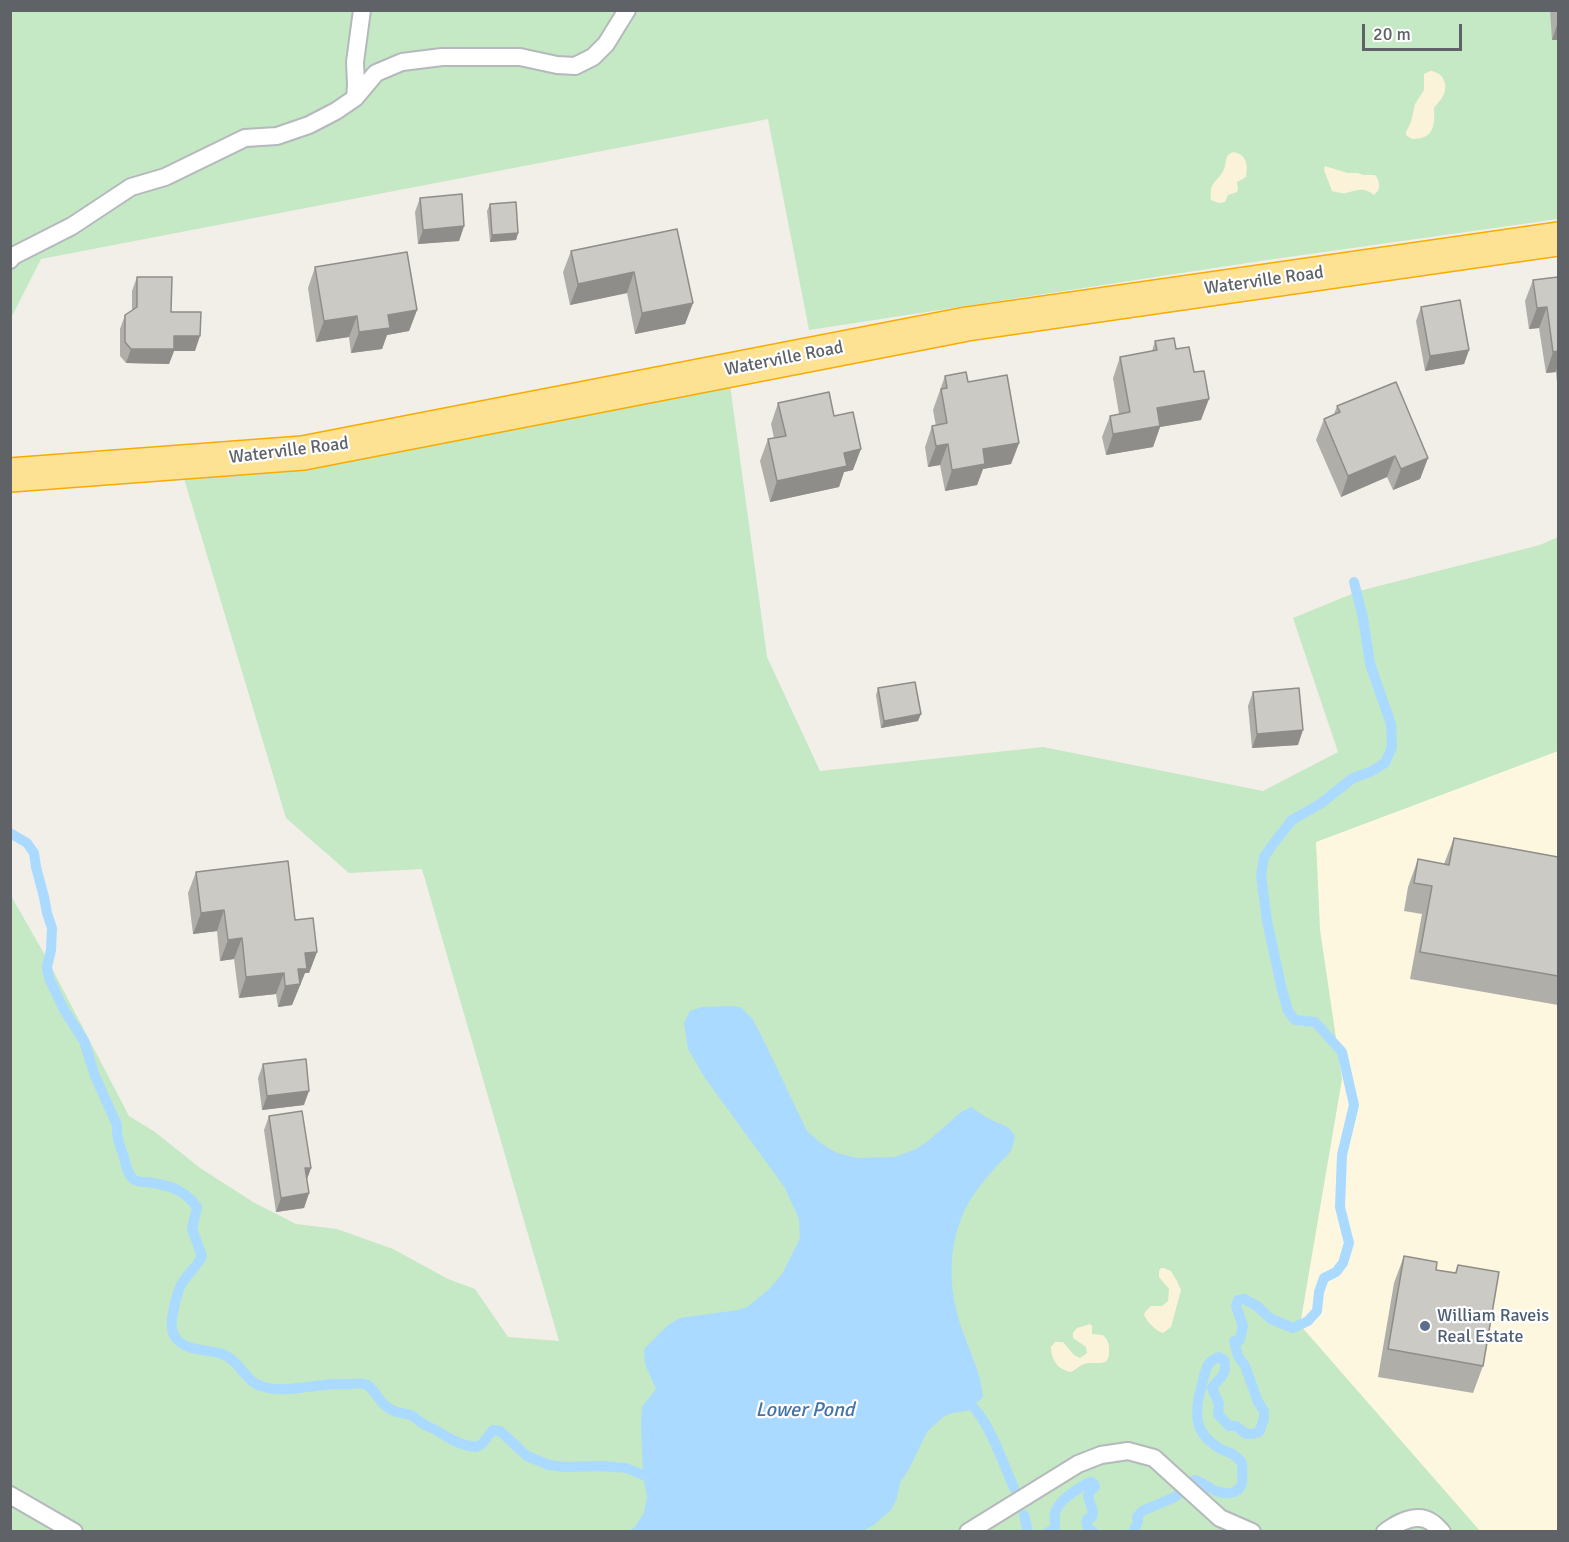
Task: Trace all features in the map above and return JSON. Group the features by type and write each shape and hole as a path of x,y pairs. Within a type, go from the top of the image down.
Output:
{"highway":[{"name":"Waterville Road","path":"10,475 303,453 967,324 1558,239"}],"lane":[{"path":"355,98 355,62 362,10"},
{"path":"10,260 12,256 72,226 131,187 165,177 244,138 277,136 309,125 355,98 376,73 402,62 442,57 520,57 556,65 575,66 600,51 627,10"},
{"path":"968,1532 1078,1464 1101,1455 1128,1451 1154,1458 1220,1518 1252,1532"},
{"path":"10,1495 74,1532"},
{"path":"1385,1532 1398,1522 1413,1518 1429,1520 1442,1532"}],"shaded area":[{"path":"1558,751 1558,1531 1480,1531 1300,1325 1342,1079 1320,930 1316,842"}],"green space":[{"path":"11,11 1558,11 1558,219 1260,261 809,330 768,119 41,259 11,318"},
{"path":"728,370 767,657 820,771 1043,747 1263,791 1338,752 1293,618 1359,591 1540,545 1558,537 1558,751 1316,842 1320,930 1342,1079 1300,1325 1480,1531 11,1531 10,894 46,957 129,1116 155,1132 200,1168 253,1202 296,1224 337,1229 393,1249 448,1279 475,1289 508,1337 559,1341 422,869 349,873 286,818 179,462"}],"sand":[{"path":"1430,71 1444,79 1445,92 1434,108 1432,130 1425,137 1412,139 1406,135 1406,132 1415,104 1424,90 1424,74"},
{"path":"1233,152 1241,155 1246,161 1246,177 1237,182 1237,192 1228,195 1225,202 1219,203 1211,200 1211,189 1222,174 1228,155"},
{"path":"1325,166 1347,173 1375,175 1379,183 1378,191 1374,195 1364,190 1344,193 1332,191 1324,170"},
{"path":"1161,1268 1171,1271 1181,1290 1171,1327 1163,1333 1152,1326 1144,1315 1151,1306 1162,1306 1168,1301 1169,1289 1159,1277"},
{"path":"1090,1324 1092,1334 1103,1335 1108,1341 1107,1360 1102,1363 1084,1364 1071,1372 1059,1367 1052,1356 1051,1347 1055,1342 1063,1342 1074,1355 1080,1358 1087,1353 1086,1347 1073,1338 1073,1333 1077,1328"}],"water":[{"name":"Lower Pond","path":"702,1007 740,1007 752,1018 807,1131 837,1153 856,1158 895,1157 927,1142 961,1112 971,1107 1008,1128 1015,1136 1010,1152 982,1184 965,1209 957,1230 952,1259 953,1289 958,1318 978,1372 983,1397 967,1411 944,1416 927,1432 900,1483 897,1498 891,1510 863,1531 629,1531 635,1527 644,1513 647,1498 643,1475 642,1407 656,1389 645,1364 644,1349 668,1325 680,1318 747,1307 768,1290 782,1274 800,1238 799,1219 785,1188 705,1078 688,1049 684,1023 690,1011"}],"building":[{"path":"462,194 464,226 423,230 420,198"},
{"path":"516,202 518,233 492,235 490,204"},
{"path":"677,229 693,303 642,313 634,272 578,284 571,251"},
{"path":"407,252 417,310 388,315 390,328 359,332 357,316 324,321 315,267"},
{"path":"137,277 172,277 171,312 201,312 200,336 174,336 174,349 131,349 125,342 125,315 137,307"},
{"path":"1558,277 1558,351 1553,352 1547,307 1537,308 1533,280"},
{"path":"1460,300 1469,350 1430,356 1421,307"},
{"path":"1174,338 1176,349 1189,347 1194,372 1204,371 1209,399 1157,408 1160,426 1113,434 1110,416 1130,412 1120,357 1157,350 1155,341"},
{"path":"966,372 968,382 1007,375 1019,443 983,449 985,464 952,470 948,444 936,446 932,426 947,423 941,389 947,388 945,376"},
{"path":"1396,382 1428,458 1401,469 1395,456 1348,476 1324,419 1340,412 1337,406"},
{"path":"829,392 834,416 853,412 861,449 844,453 847,466 777,481 768,439 786,436 778,403"},
{"path":"915,682 921,714 884,721 878,688"},
{"path":"1299,688 1303,730 1257,734 1253,692"},
{"path":"1454,838 1558,857 1558,976 1420,952 1432,886 1414,883 1418,859 1449,865"},
{"path":"288,861 295,920 313,918 317,952 305,953 307,969 298,969 300,984 285,986 284,973 246,977 242,938 228,940 224,910 201,913 196,872"},
{"path":"306,1059 309,1091 267,1096 263,1064"},
{"path":"302,1111 311,1168 305,1168 309,1193 281,1198 269,1116"},
{"path":"1404,1256 1437,1262 1436,1270 1456,1273 1458,1265 1499,1272 1483,1366 1388,1349"}],"waterway":[{"path":"1133,1532 1138,1522 1137,1517 1142,1511 1175,1497 1195,1480 1225,1493 1233,1492 1240,1487 1242,1463 1234,1455 1211,1442 1200,1429 1198,1422 1197,1406 1207,1367 1218,1357 1224,1360 1224,1373 1212,1388 1219,1404 1218,1414 1229,1426 1236,1426 1246,1434 1259,1432 1264,1419 1264,1411 1258,1402 1245,1366 1238,1356 1234,1341 1240,1340 1243,1326 1236,1306 1238,1300 1244,1299 1257,1306 1271,1319 1293,1328 1308,1321 1317,1311 1319,1292 1324,1278 1336,1272 1343,1263 1349,1243 1340,1207 1342,1155 1354,1105 1342,1052 1315,1022 1295,1020 1288,1011 1267,921 1261,875 1264,857 1292,820 1320,804 1353,778 1385,763 1392,747 1391,724 1370,664 1363,618 1354,582"},
{"path":"10,833 27,843 34,853 52,928 51,950 47,967 49,978 63,1008 84,1041 95,1076 117,1125 117,1134 129,1174 136,1181 175,1189 187,1196 197,1207 192,1229 202,1256 181,1285 172,1316 173,1333 180,1342 190,1348 228,1357 252,1381 264,1387 286,1389 329,1384 360,1383 367,1385 390,1409 411,1415 426,1426 465,1445 476,1447 482,1444 493,1430 500,1431 527,1456 549,1465 626,1468 643,1475 656,1471"},
{"path":"964,1400 972,1405 986,1426 1014,1488"},
{"path":"1048,1532 1055,1527 1055,1513 1060,1504 1073,1492 1091,1482 1095,1487 1088,1496 1093,1512 1092,1517 1087,1519 1086,1523 1093,1532"},
{"path":"1024,1515 1028,1532"}],"place":[{"name":"William Raveis Real Estate","path":"1425,1326"}]}
